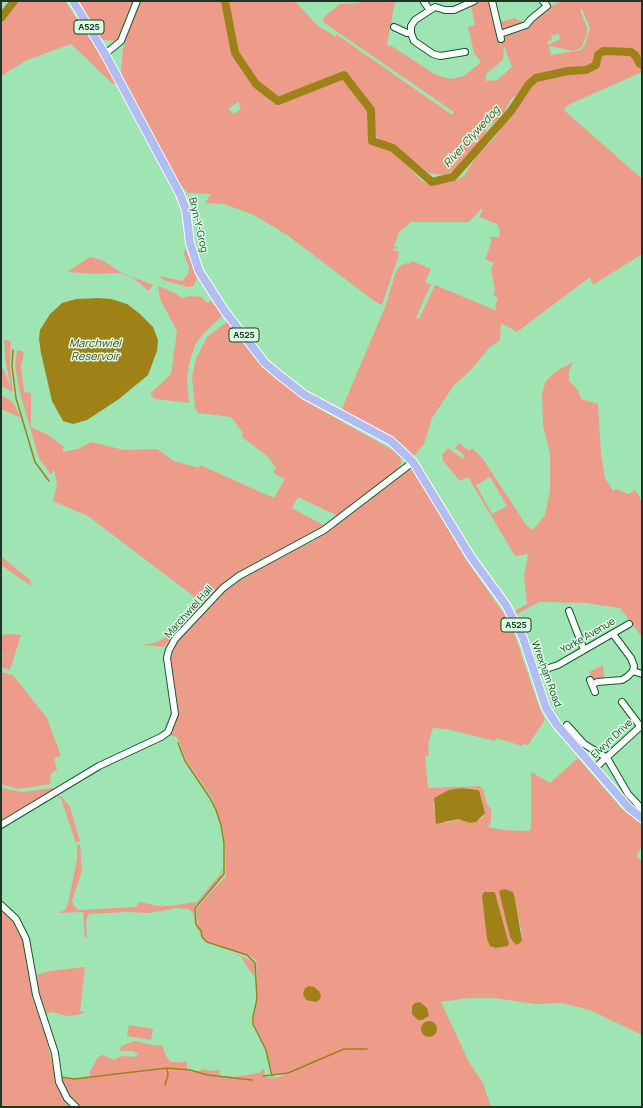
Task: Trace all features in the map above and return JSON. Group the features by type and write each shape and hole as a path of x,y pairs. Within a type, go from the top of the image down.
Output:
{"main road":[{"name":"A525","path":"73,1 105,54"},
{"name":"Bryn-Y-Grog","path":"105,54 180,194 186,210 190,243 200,271 224,310 261,358 278,374 305,395 391,440 413,462"},
{"name":"Wrexham Road","path":"413,462 471,557 506,605 523,638 546,708 557,726 629,808 642,818"}],"street":[{"path":"105,54 121,41 137,1"},
{"path":"465,52 447,59 433,54 414,41 411,33 411,26 415,20 435,7 445,10 454,10 474,1"},
{"path":"492,1 501,37 526,25 547,6 543,1"},
{"path":"424,2 429,10"},
{"path":"394,27 406,33 411,33"},
{"name":"Marchwiel Hall","path":"1,825 99,766 161,737 168,732 175,714 167,658 169,650 175,639 224,588 238,576 324,530 413,462"},
{"path":"569,611 577,623 584,650"},
{"name":"Yorke Avenue","path":"534,673 558,665 629,624"},
{"path":"613,634 631,658 633,671"},
{"path":"633,671 642,674"},
{"path":"595,692 591,683 622,680 633,671"},
{"path":"626,704 641,725"},
{"path":"567,725 575,730 584,744 607,758 628,794 642,809"},
{"name":"Elwyn Drive","path":"595,768 641,725"},
{"path":"1,905 16,919 26,939 36,995 55,1053 59,1082 67,1098 76,1107"}],"shaded area":[{"path":"18,1 65,1 101,55 116,83 114,85 71,44 27,60 4,74 1,78 1,25"},
{"path":"76,1 295,1 317,25 336,37 336,34 452,115 454,112 323,22 324,17 340,4 359,3 359,1 395,1 387,45 393,47 436,75 451,79 464,76 481,62 474,53 468,27 475,25 471,6 476,2 489,1 499,41 503,41 503,37 525,30 531,22 551,6 562,1 642,1 642,72 570,104 564,109 642,179 642,254 593,285 590,277 517,332 501,323 500,340 489,348 470,371 454,385 432,418 424,444 414,456 402,444 384,432 342,411 343,406 386,305 395,274 402,265 407,263 410,264 412,261 431,269 425,282 432,285 430,286 416,318 419,319 435,285 497,311 495,306 498,298 493,295 495,291 491,269 494,263 485,259 491,244 489,237 499,237 500,231 497,224 479,217 483,210 481,209 469,222 411,222 399,232 394,246 399,248 391,249 399,252 382,305 373,300 287,235 254,215 224,204 205,203 211,194 188,193 174,176 128,90 121,72 123,48 126,42 103,40 100,38","holes":["582,9 590,28 585,45 581,50 551,55 549,47 551,46 572,51 579,49 582,46 587,34 587,28 580,10","559,34 560,39 548,45 547,41 552,40 551,36","504,46 512,67 497,80 486,81 486,74 503,60","519,94 522,96 495,137 476,157 464,176 452,182 433,185 422,181 392,150 368,142 368,126 376,129 376,136 381,141 395,147 429,173 444,175 456,170 482,140 488,126 495,122 503,114 511,99","238,102 241,108 234,114 228,109"]},
{"path":"514,18 525,23 504,30 501,22"},
{"path":"185,248 197,279 193,286 188,287 163,280 160,276 182,281 188,274 189,267 184,254"},
{"path":"90,257 102,260 122,273 153,285 149,291 133,278 120,273 95,274 67,272"},
{"path":"158,286 175,293 182,298 191,296 202,297 207,303 211,301 222,314 195,345 189,364 187,378 189,403 155,399 150,394 171,374 177,331 160,299"},
{"path":"227,322 230,323 256,359 271,374 314,406 394,451 401,458 401,464 395,472 338,516 298,497 292,508 325,526 224,583 164,647 143,645 157,642 170,635 197,609 200,603 196,598 88,516 53,501 57,485 54,469 51,475 39,458 20,393 15,366 17,350 24,352 21,367 24,392 31,393 31,427 48,435 64,447 62,452 78,449 91,442 124,450 157,449 174,461 199,468 200,465 274,498 285,479 273,473 276,468 268,457 242,437 243,433 231,417 198,413 195,408 192,377 196,359 207,337"},
{"path":"4,340 11,341 10,367 13,392 1,386 1,368 4,370 11,388 6,364"},
{"path":"573,362 569,371 569,381 578,390 581,399 598,404 601,454 605,478 613,491 616,489 628,494 635,490 640,497 640,500 642,500 642,637 620,608 586,603 539,602 517,614 515,611 527,604 524,576 528,554 515,556 468,477 460,481 443,461 442,455 448,448 463,459 465,456 455,448 459,443 470,451 472,448 483,459 526,525 533,530 545,515 550,491 550,453 543,426 542,393 546,381 555,372","holes":["490,477 507,506 492,514 476,485"]},
{"path":"1,395 13,402 21,418 1,409"},
{"path":"405,470 411,470 415,473 465,558 511,624 545,720 528,745 523,744 522,746 496,738 495,741 446,729 433,728 428,744 429,755 425,756 428,788 479,786 483,789 487,804 491,809 491,821 488,827 503,830 528,831 531,829 531,772 550,783 578,758 621,808 642,825 642,846 636,857 642,861 642,1035 590,1010 562,1003 535,1004 494,998 469,998 441,1002 469,1062 483,1083 491,1107 79,1107 67,1095 60,1078 90,1078 90,1072 98,1057 103,1055 114,1060 121,1056 133,1057 139,1054 132,1051 120,1051 121,1046 135,1041 157,1046 162,1045 170,1062 187,1062 187,1070 192,1072 200,1071 202,1069 211,1071 220,1070 219,1074 221,1076 234,1077 259,1073 264,1068 265,1077 272,1078 280,1077 287,1073 273,1075 267,1051 254,1023 258,1000 256,960 250,956 207,941 203,937 198,924 196,909 226,877 225,844 222,825 211,796 186,760 177,737 171,736 177,716 170,658 174,645 232,584 258,567 312,542","holes":["462,788 479,789 485,813 482,818 470,823 458,819 446,823 434,809 433,803 444,793","499,891 515,899 522,935 503,902","482,896 497,899 508,946 496,948"]},
{"path":"1,556 30,580 31,586 1,565"},
{"path":"1,635 21,635 10,670 1,667 3,653 1,652"},
{"path":"603,665 604,678 593,680 589,672"},
{"path":"1,672 13,675 47,718 61,756 54,758 57,770 52,772 50,778 51,784 18,789 1,784"},
{"path":"59,787 1,823 1,788 23,792"},
{"path":"57,795 62,797 70,807 80,841 76,843 61,799 57,796 52,798"},
{"path":"80,844 82,871 72,901 74,906 79,910 135,907 140,902 158,906 169,906 197,902 220,874 222,866 222,873 219,879 194,907 196,924 202,939 195,924 193,913 189,909 177,908 149,913 127,912 89,914 86,920 87,937 85,938 83,912 58,913 65,910 68,904 77,859 77,846"},
{"path":"1,910 14,921 23,939 33,1000 45,1034 59,1091 70,1107 1,1107"},
{"path":"230,952 251,960 255,965 254,977 241,957"},
{"path":"85,967 80,1011 85,1012 78,1015 66,1016 53,1012 44,1014 38,998 36,975 50,971"},
{"path":"129,1025 153,1029 151,1040 127,1036"}],"water":[{"name":"Marchwiel Reservoir","path":"76,299 111,299 127,304 140,314 153,327 158,340 157,351 148,375 119,399 87,420 73,424 63,421 52,401 41,353 39,339 40,330 50,314 62,303"},
{"path":"462,788 479,790 485,813 476,822 470,823 458,819 436,824 434,798 449,790"},
{"path":"504,889 513,892 515,899 522,941 517,945 510,937 499,891"},
{"path":"484,892 495,893 509,944 508,946 496,948 490,946 487,939 482,896"},
{"path":"309,986 314,987 321,995 320,999 316,1002 306,1000 303,994 305,988"},
{"path":"420,1002 427,1008 429,1016 422,1020 418,1020 412,1014 412,1006 415,1003"},
{"path":"426,1021 432,1021 437,1026 435,1035 432,1037 426,1037 421,1032 421,1026"}],"waterway":[{"name":"River Clywedog","path":"1,18 14,1"},
{"name":"River Clywedog","path":"225,1 235,53 256,84 278,101 344,75 371,110 372,141 393,148 432,182 453,177 511,111 529,84 536,78 568,71 586,70 596,65 598,55 603,51 631,52 642,65"},
{"path":"13,350 12,366 16,398 35,462 49,481"},
{"path":"178,743 185,761 210,798 216,810 221,825 224,843 224,874 195,908 196,924 201,931 202,937 207,942 247,955 255,963 257,999 253,1024 266,1050 272,1076"},
{"path":"263,1076 288,1073 344,1049 367,1049"},
{"path":"61,1077 74,1079 167,1068"},
{"path":"165,1085 168,1075 167,1068 190,1070 208,1075 252,1080"}]}
